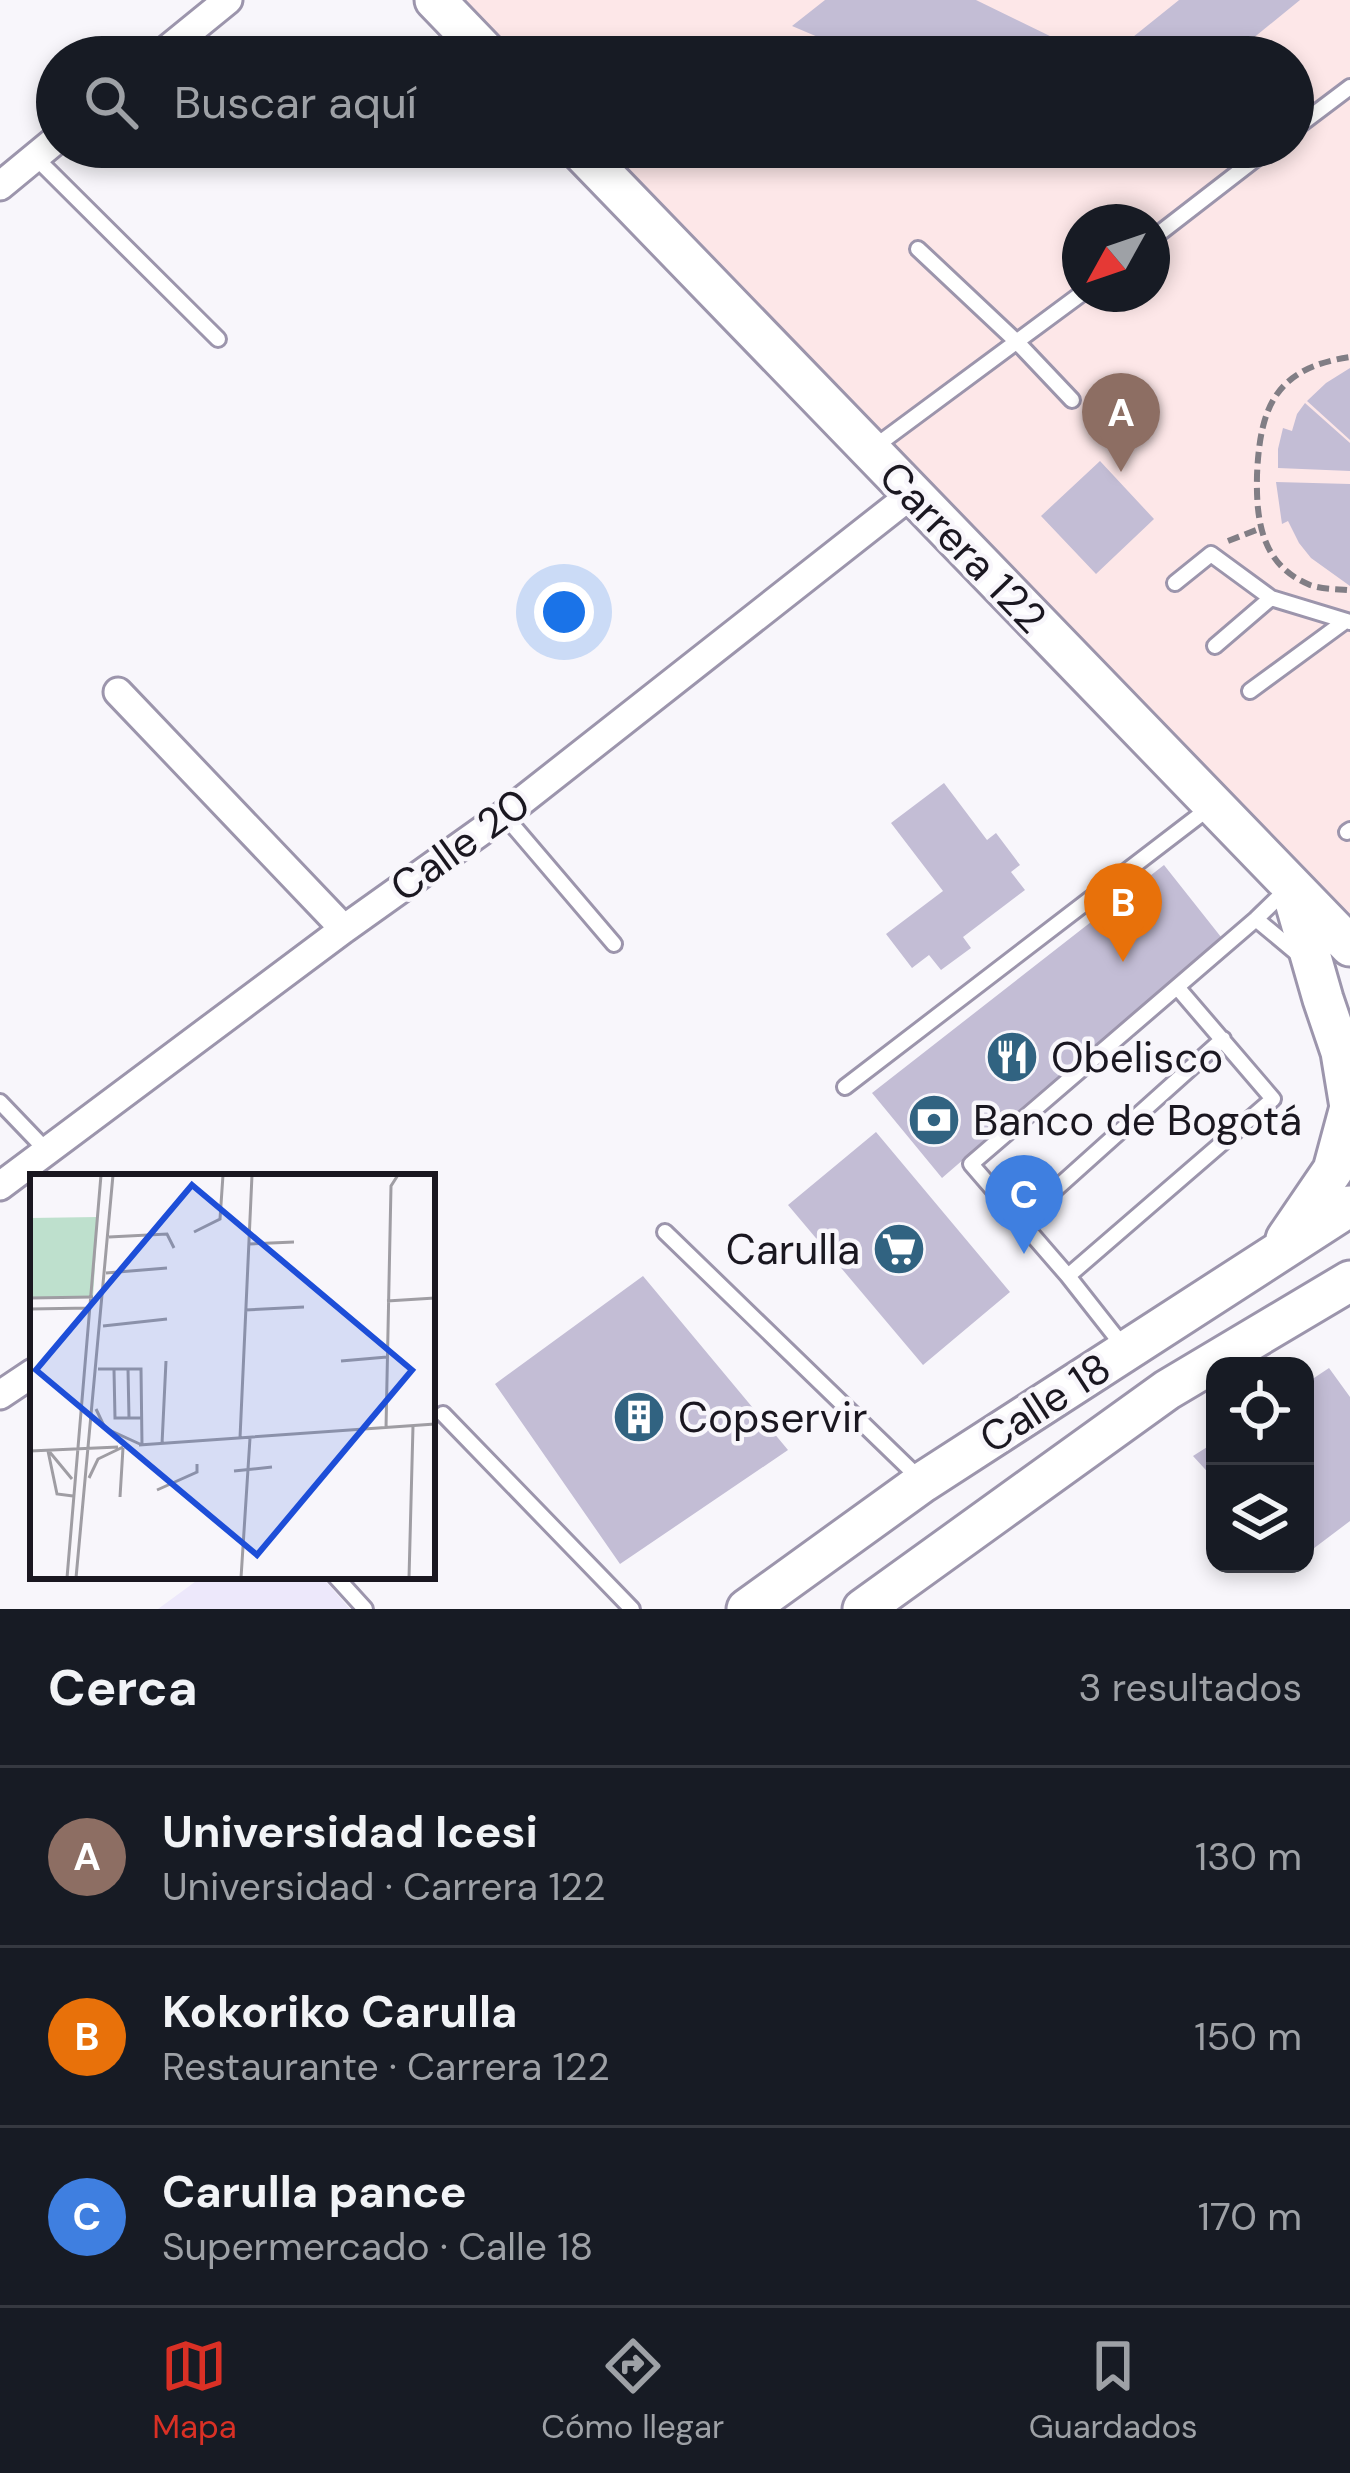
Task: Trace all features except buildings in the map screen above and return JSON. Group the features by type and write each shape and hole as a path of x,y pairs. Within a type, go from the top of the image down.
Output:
{"main road":[{"path":"435,0 470,36"},
{"name":"Carrera 122","path":"597,168 1350,946"},
{"path":"1275,1256 1333,1170 1349,1107 1341,1052 1291,886"},
{"name":"Calle 18","path":"746,1609 923,1482 1350,1206"},
{"name":"Calle 18","path":"882,1604 1167,1390 1350,1281"}],"street":[{"path":"184,36 228,0"},
{"path":"0,186 36,156"},
{"name":"Calle 20","path":"0,1186 504,815 912,494"},
{"path":"118,692 344,929"},
{"path":"0,1395 30,1375"}],"lane":[{"path":"1314,114 1350,87"},
{"path":"64,168 218,339"},
{"path":"1170,225 1244,168"},
{"path":"918,249 1072,400"},
{"path":"870,451 1062,309"},
{"path":"1175,584 1210,554 1271,598 1347,622"},
{"path":"1215,646 1271,598"},
{"path":"1250,691 1347,622"},
{"path":"845,1088 1213,805"},
{"path":"504,815 614,944"},
{"path":"1126,1349 971,1164 1291,886"},
{"path":"1256,920 1313,967"},
{"path":"1068,1276 1273,1099 1178,986"},
{"path":"1020,1221 1223,1039"},
{"path":"0,1102 46,1150"},
{"path":"664,1232 923,1482"},
{"path":"443,1414 632,1609"},
{"path":"338,1579 365,1609"}],"path":[{"path":"1347,590 1310,585 1283,566 1263,538 1256,512 1259,443 1268,406 1300,374 1350,357"}],"shaded area":[{"path":"435,0 1350,0 1350,946 597,168 1314,168 1314,36 470,36"},
{"path":"199,1579 324,1579 350,1609 158,1609"}],"place":[{"name":"Universidad Icesi","path":"1121,472"},
{"name":"Kokoriko Carulla","path":"1123,962"},
{"name":"Obelisco","path":"1012,1057"},
{"name":"Banco de Bogotá","path":"934,1120"},
{"name":"Carulla","path":"899,1249"},
{"name":"Carulla pance","path":"1024,1254"},
{"name":"Copservir","path":"639,1417"}]}
